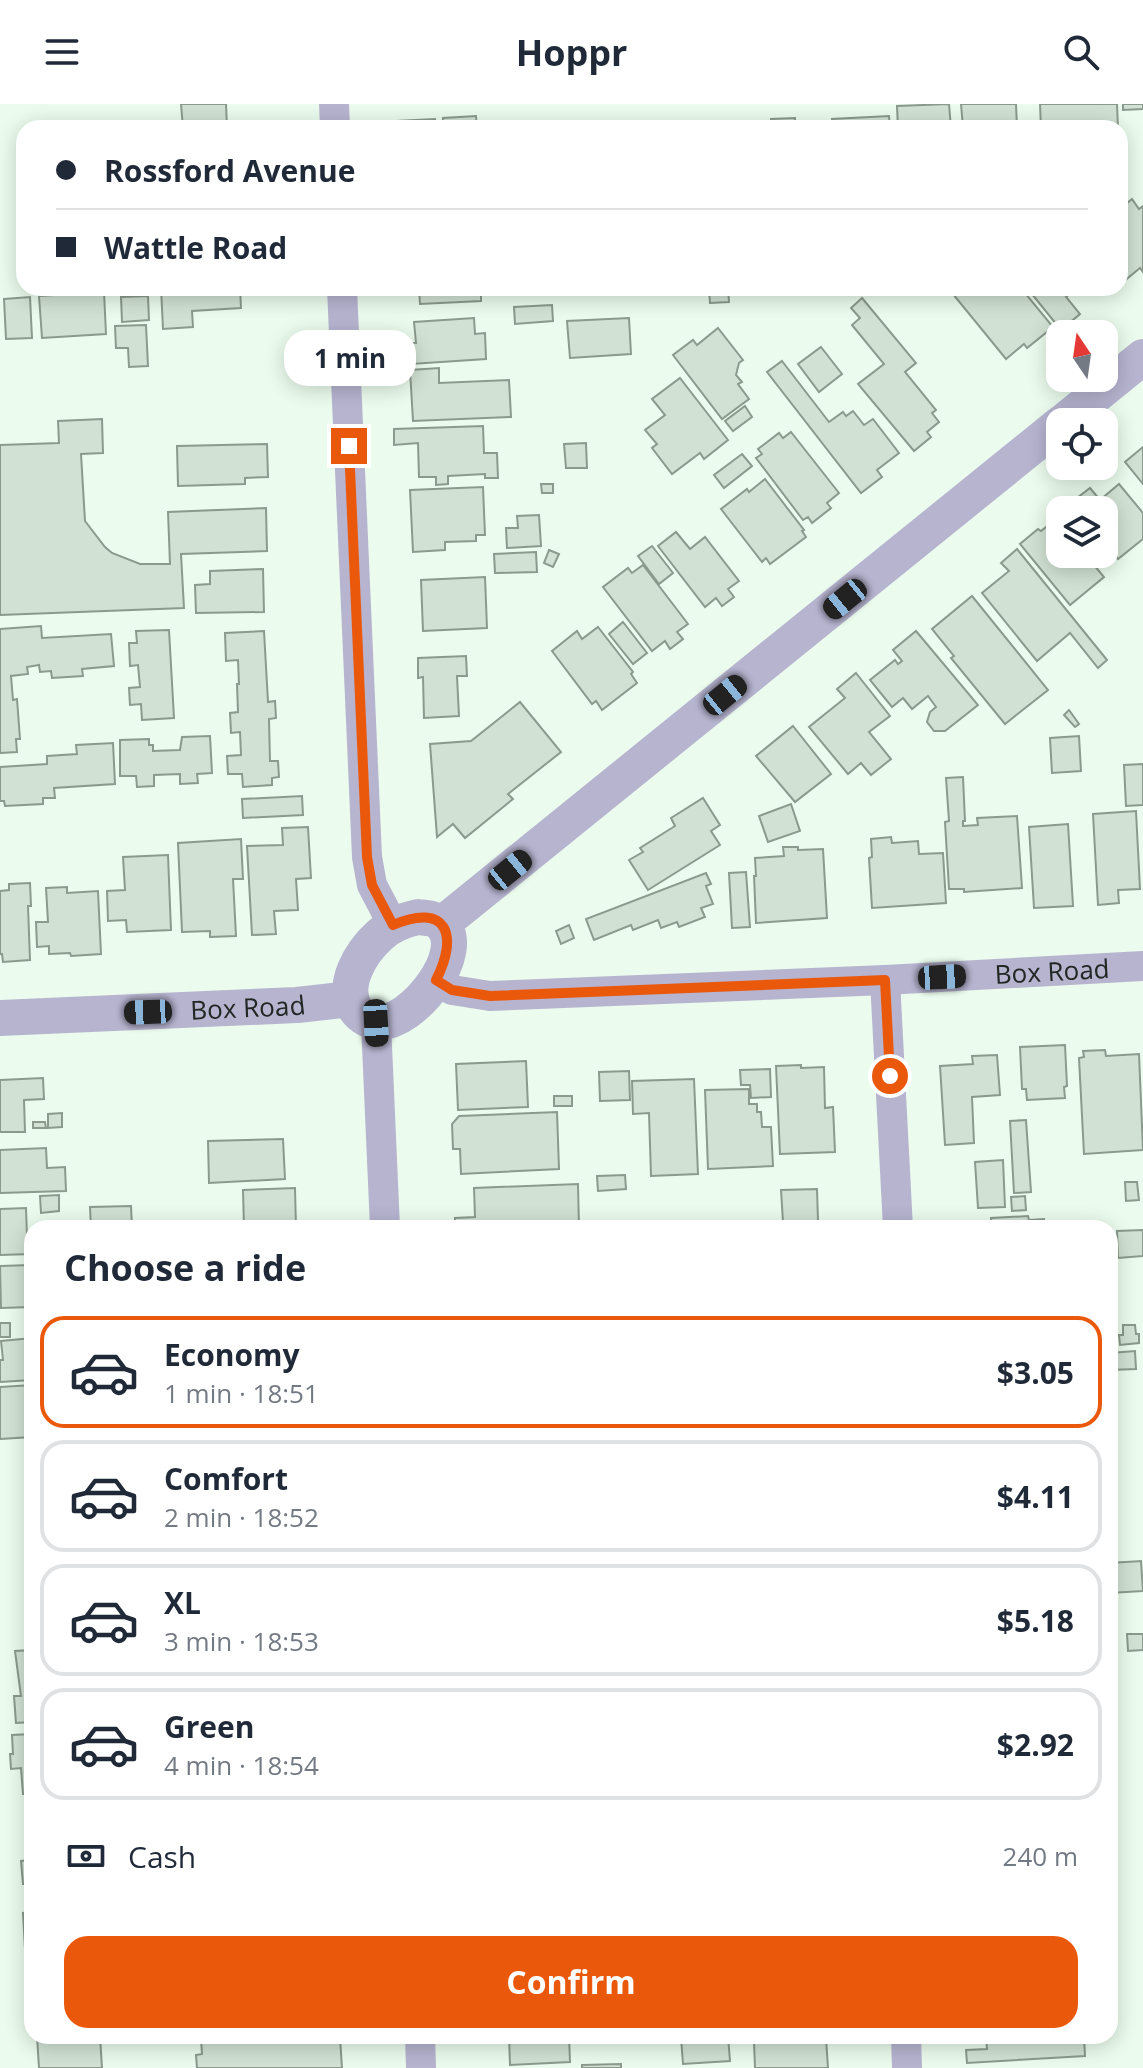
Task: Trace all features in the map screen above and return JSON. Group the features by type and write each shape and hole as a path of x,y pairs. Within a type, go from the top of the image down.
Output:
{"street":[{"path":"342,296 367,857 372,885 393,925"},
{"path":"1080,408 1143,357"},
{"path":"442,924 1046,436"},
{"path":"364,1011 388,1021 402,1016 428,993 446,956 448,943 442,924 432,918 418,917 393,925 380,935 360,960 350,987 364,1011 384,1220"},
{"name":"Box Road","path":"436,980 452,990 490,996 1143,966"},
{"path":"885,980 898,1220"},
{"name":"Box Road","path":"0,1018 297,1005 364,1011"},
{"path":"420,2044 421,2068"},
{"path":"906,2044 907,2068"}],"building":[{"path":"181,104 226,104 227,120 182,120"},
{"path":"949,104 950,120 898,120 897,106"},
{"path":"961,104 1016,104 1017,120 962,120"},
{"path":"1040,104 1117,104 1118,120 1041,120"},
{"path":"1123,104 1143,104 1143,109 1123,110"},
{"path":"476,116 476,120 443,120"},
{"path":"889,116 889,120 832,120"},
{"path":"1132,199 1139,209 1143,206 1143,272 1140,268 1128,278 1128,202"},
{"path":"39,296 104,296 106,334 42,338"},
{"path":"148,296 149,320 122,322 121,297"},
{"path":"161,296 240,296 241,308 192,311 193,327 163,329"},
{"path":"420,296 481,296 481,301 420,304"},
{"path":"710,296 729,296 729,302 710,303"},
{"path":"955,296 1028,296 1047,320 1046,333 1027,348 1024,344 1006,359"},
{"path":"1033,296 1067,296 1080,314 1073,320 1053,320"},
{"path":"30,297 32,338 6,339 4,299"},
{"path":"862,298 916,363 905,372 936,410 932,413 939,422 927,432 931,437 914,451 858,384 884,364 852,325 860,318 851,308"},
{"path":"552,305 553,321 515,324 514,307"},
{"path":"474,318 475,334 485,333 486,359 411,364 410,343 416,343 414,322"},
{"path":"629,318 631,354 570,358 567,321"},
{"path":"146,325 148,366 129,367 128,348 116,348 115,326"},
{"path":"718,328 743,360 736,375 742,382 738,384 749,399 722,419 673,355 693,340 697,345"},
{"path":"821,347 842,374 819,392 798,364"},
{"path":"782,361 829,422 843,412 846,416 853,411 864,425 873,419 899,453 877,470 882,477 861,493 767,372"},
{"path":"439,368 439,383 509,380 511,417 413,421 410,370"},
{"path":"680,378 728,440 704,459 700,453 672,474 652,448 657,444 645,430 665,415 652,399"},
{"path":"745,406 752,417 733,431 725,421"},
{"path":"102,419 103,453 81,454 85,521 112,553 140,564 170,564 168,512 266,508 267,551 181,554 184,608 0,615 0,445 59,443 58,421"},
{"path":"483,426 484,453 497,453 498,478 485,478 485,474 448,476 448,484 436,485 436,477 419,477 418,443 394,445 394,429"},
{"path":"791,432 839,493 827,503 831,508 812,523 808,517 803,520 756,458 762,454 758,449 779,433 783,438"},
{"path":"586,443 587,468 566,468 564,444"},
{"path":"267,444 268,477 245,478 245,484 178,486 177,446"},
{"path":"1143,447 1143,484 1125,462"},
{"path":"742,454 752,466 724,488 714,475"},
{"path":"765,479 804,530 806,537 770,564 766,558 762,562 721,509"},
{"path":"541,484 553,484 553,493 542,493"},
{"path":"1119,484 1143,513 1143,539 1118,559 1118,496 1105,496"},
{"path":"483,487 485,535 476,535 476,541 445,542 445,550 413,552 410,490"},
{"path":"1090,488 1097,496 1080,496"},
{"path":"539,515 541,546 507,548 506,528 518,528 517,516"},
{"path":"1046,527 1046,568 1097,568 1104,577 1070,605 1020,544 1038,529 1041,531"},
{"path":"676,532 690,549 705,537 739,581 728,589 734,597 722,606 716,598 705,607 658,546"},
{"path":"652,546 673,573 659,584 638,556"},
{"path":"1017,549 1107,660 1098,668 1070,633 1037,661 982,593 1009,571 1001,563"},
{"path":"549,550 559,554 553,567 544,563"},
{"path":"536,552 537,572 495,573 494,554"},
{"path":"643,565 688,624 677,632 683,639 670,649 665,641 652,651 603,587 628,568 632,573"},
{"path":"263,569 264,612 196,613 195,585 210,584 210,571"},
{"path":"485,577 487,628 423,631 421,580"},
{"path":"972,596 1048,690 1005,724 951,658 954,656 932,629"},
{"path":"623,622 647,653 633,664 609,634"},
{"path":"41,626 42,638 111,634 114,666 82,669 83,676 52,678 51,671 40,672 39,665 27,667 28,674 11,676 13,700 17,699 20,739 16,739 17,752 0,753 0,629"},
{"path":"598,627 633,672 631,674 637,683 602,710 596,701 592,704 552,651 577,631 582,639"},
{"path":"169,630 174,718 142,720 141,704 130,705 129,688 140,687 138,665 130,666 129,643 137,643 136,631"},
{"path":"264,631 268,702 275,701 276,718 269,719 270,761 278,761 279,777 272,778 272,785 243,787 242,774 228,774 227,756 241,755 240,732 231,733 230,713 238,712 238,660 226,661 225,633"},
{"path":"916,631 978,705 945,731 934,731 927,722 930,712 936,707 928,696 912,709 903,698 892,707 870,680 895,660 898,664 902,661 893,650"},
{"path":"466,656 467,676 457,676 459,716 424,718 423,677 418,678 418,658"},
{"path":"856,673 890,716 869,732 891,759 871,775 861,763 848,774 809,727 845,698 837,689"},
{"path":"520,702 561,752 508,794 513,799 465,838 453,824 437,837 430,744 471,741"},
{"path":"1069,710 1079,724 1075,727 1064,715"},
{"path":"793,726 831,774 795,802 756,756"},
{"path":"210,736 212,773 197,774 198,783 180,784 180,774 154,775 154,786 137,787 136,776 120,776 120,740 149,739 153,751 180,750 182,737"},
{"path":"1079,736 1081,771 1052,773 1050,738"},
{"path":"113,743 115,784 54,788 55,798 43,798 43,804 5,806 4,801 0,801 0,767 47,764 47,756 77,754 76,745"},
{"path":"1143,764 1143,805 1126,806 1124,765"},
{"path":"963,777 963,826 978,825 977,818 1017,816 1022,888 964,892 964,889 949,889 946,778"},
{"path":"302,796 303,815 243,818 242,799"},
{"path":"703,798 720,825 711,831 720,845 648,890 629,860 643,852 640,848 675,826 671,818"},
{"path":"791,804 800,831 768,842 759,816"},
{"path":"1136,811 1140,889 1118,890 1119,903 1098,905 1093,814"},
{"path":"1068,824 1073,906 1034,908 1029,827"},
{"path":"308,827 311,878 296,879 298,910 274,911 276,934 252,935 247,846 283,845 282,828"},
{"path":"891,837 892,843 918,841 919,854 943,853 946,903 872,908 871,839"},
{"path":"241,839 243,879 233,879 236,936 210,937 210,931 182,932 178,843"},
{"path":"783,847 823,849 827,918 756,923 755,858 784,856"},
{"path":"168,855 171,930 127,932 126,920 108,921 107,891 125,890 123,857"},
{"path":"746,872 750,927 732,928 729,873"},
{"path":"706,873 711,884 706,886 713,904 701,908 705,917 679,927 677,922 661,928 658,920 633,930 631,925 594,940 586,919"},
{"path":"30,883 30,960 3,962 0,954 0,891 9,890 9,884"},
{"path":"67,887 67,893 98,891 101,954 49,954 49,946 37,947 36,922 48,922 46,888"},
{"path":"569,925 574,938 561,944 556,931"},
{"path":"1065,1045 1065,1098 1027,1100 1026,1089 1022,1089 1020,1047"},
{"path":"1105,1050 1106,1056 1139,1054 1143,1150 1084,1154 1079,1058 1084,1057 1083,1051"},
{"path":"997,1055 1000,1095 972,1097 974,1143 945,1145 940,1066 973,1064 972,1056"},
{"path":"526,1061 528,1107 458,1110 456,1064"},
{"path":"801,1065 801,1068 824,1067 825,1108 833,1107 835,1152 780,1154 776,1066"},
{"path":"770,1069 771,1097 751,1098 750,1085 741,1085 740,1070"},
{"path":"629,1071 630,1100 600,1101 599,1072"},
{"path":"43,1078 44,1099 24,1100 25,1132 0,1132 0,1080"},
{"path":"694,1079 698,1174 651,1176 649,1113 633,1114 632,1081"},
{"path":"749,1089 749,1104 757,1104 762,1127 771,1127 773,1166 708,1169 705,1090"},
{"path":"554,1096 572,1096 572,1106 554,1106"},
{"path":"557,1112 559,1169 461,1174 460,1149 453,1149 452,1124 459,1116"},
{"path":"62,1113 62,1127 48,1128 48,1114"},
{"path":"1026,1120 1031,1192 1014,1193 1010,1121"},
{"path":"33,1122 45,1122 46,1128 33,1128"},
{"path":"283,1139 285,1179 209,1183 208,1141"},
{"path":"46,1148 47,1168 65,1167 66,1191 0,1193 0,1150"},
{"path":"1003,1160 1005,1207 978,1208 975,1162"},
{"path":"625,1175 626,1189 598,1191 597,1176"},
{"path":"1125,1182 1137,1182 1139,1200 1126,1201"},
{"path":"578,1184 579,1220 455,1220 475,1217 474,1188"},
{"path":"295,1188 296,1220 244,1220 243,1190"},
{"path":"817,1189 818,1220 783,1220 781,1190"},
{"path":"59,1195 59,1211 41,1213 40,1196"},
{"path":"1025,1196 1026,1210 1012,1211 1011,1197"},
{"path":"131,1206 132,1220 91,1220 90,1207"},
{"path":"26,1208 24,1254 0,1255 0,1209"},
{"path":"1028,1216 1029,1220 991,1220"},
{"path":"1143,1230 1143,1256 1118,1258 1118,1231"},
{"path":"24,1265 24,1307 1,1308 0,1266"},
{"path":"0,1323 10,1323 10,1337 0,1337"},
{"path":"1123,1325 1135,1325 1139,1343 1120,1345 1119,1335 1123,1335"},
{"path":"24,1339 24,1380 0,1382 0,1360 3,1360 1,1341"},
{"path":"1135,1351 1136,1369 1118,1370 1118,1352"},
{"path":"24,1386 24,1438 0,1439 0,1387"},
{"path":"1141,1561 1143,1591 1118,1593 1118,1562"},
{"path":"1127,1634 1143,1634 1143,1650 1128,1651"},
{"path":"24,1650 24,1722 16,1723 14,1696 21,1696 15,1651"},
{"path":"24,1734 24,1794 21,1768 11,1769 12,1735"},
{"path":"21,1861 24,1861 24,1884 23,1884"},
{"path":"38,2044 100,2044 102,2068 39,2068"},
{"path":"201,2044 340,2044 342,2068 197,2068 196,2055 202,2054"},
{"path":"509,2044 569,2044 570,2062 510,2065"},
{"path":"681,2044 729,2044 730,2061 683,2064"},
{"path":"754,2044 826,2044 828,2068 755,2068"},
{"path":"987,2044 1084,2044 1085,2056 967,2063 966,2050 987,2049"},
{"path":"621,2064 621,2068 582,2068 582,2065"}],"route":[{"path":"349,446 367,857 372,885 393,925 418,917 432,918 442,924 446,931 446,956 436,980 452,990 490,996 885,980 890,1076"}]}
